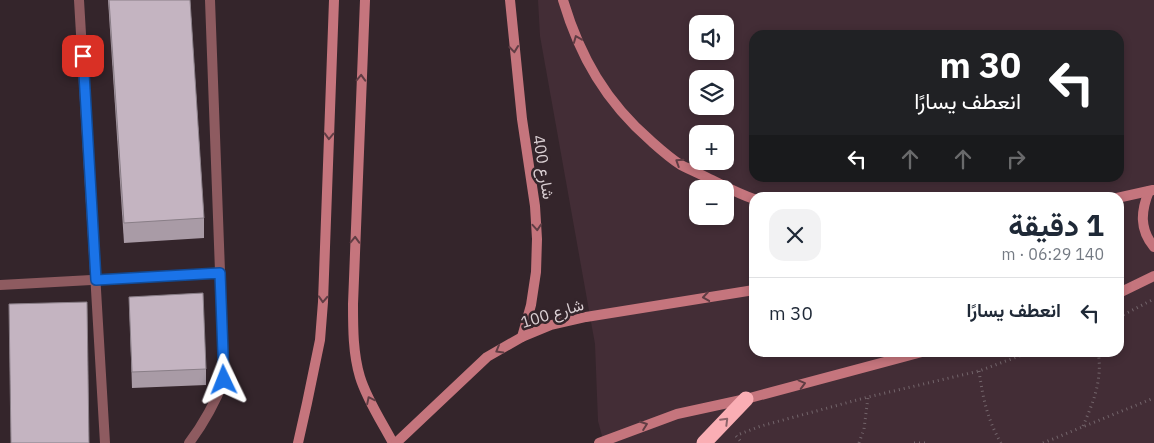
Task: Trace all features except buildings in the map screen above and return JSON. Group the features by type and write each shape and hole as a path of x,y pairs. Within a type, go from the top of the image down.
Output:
{"highway":[{"path":"704,443 746,399"}],"street":[{"path":"298,443 320,340 334,0"},
{"path":"365,0 353,304 354,348 360,377 369,399 395,443"},
{"name":"شارع 400","path":"510,0 522,119 535,206 537,239 535,280 531,305 522,337"},
{"path":"563,0 586,60 605,92 636,128 680,164 749,197"},
{"path":"1124,197 1152,191"},
{"path":"1152,191 1144,203 1142,216 1144,229 1154,247"},
{"path":"1124,291 1154,276"},
{"name":"شارع 100","path":"395,443 487,357 522,337 551,325 586,317 749,291"},
{"path":"599,443 677,414 746,399 903,357"}],"lane":[{"path":"79,0 105,443"},
{"path":"189,443 210,412 224,380 210,0"},
{"path":"0,285 220,273"}],"path":[{"path":"1124,314 1154,299"},
{"path":"730,439 735,435 761,426 868,397 979,371 1017,357"},
{"path":"1083,427 1093,402 1098,381 1098,357"},
{"path":"979,371 983,401 1001,443"},
{"path":"859,443 864,430 868,397"},
{"path":"1043,443 1154,398"},
{"path":"735,435 742,443"},
{"path":"914,443 925,443"}],"shaded area":[{"path":"538,0 1154,0 1154,443 604,443 598,421 595,344 540,36"}],"route":[{"path":"83,56 96,280 220,273 224,380"}]}
